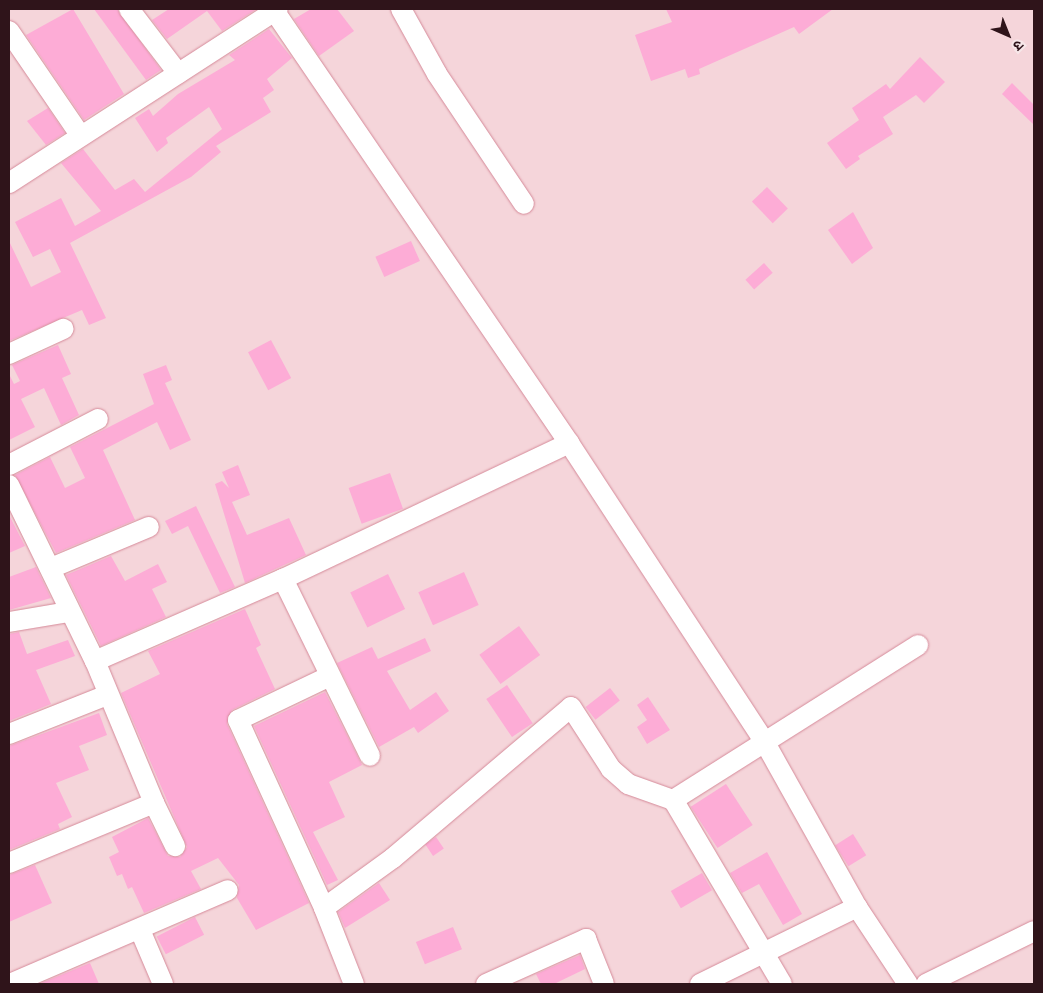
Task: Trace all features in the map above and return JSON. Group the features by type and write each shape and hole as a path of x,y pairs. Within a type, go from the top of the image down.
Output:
{"street":[{"path":"129,9 178,73"},
{"path":"401,9 438,74 524,204"},
{"path":"9,183 275,10 569,443 764,742 857,907 908,984"},
{"path":"9,31 81,136"},
{"path":"9,354 63,329"},
{"path":"9,465 98,419"},
{"path":"95,660 283,579 569,443"},
{"path":"9,486 14,509 51,568 69,612 95,660 107,695 175,846"},
{"path":"51,568 149,527"},
{"path":"283,579 370,756"},
{"path":"9,622 69,612"},
{"path":"673,800 918,645"},
{"path":"330,676 238,720 324,908 354,984"},
{"path":"9,734 107,695"},
{"path":"324,908 393,858 571,707 611,769 628,784 673,800 782,984"},
{"path":"9,863 154,803"},
{"path":"10,984 140,930 228,890"},
{"path":"700,984 857,907"},
{"path":"140,930 163,984"},
{"path":"926,984 1034,931"},
{"path":"486,984 586,939 604,984"}],"building":[{"path":"73,9 124,94 84,120 26,35"},
{"path":"94,9 117,9 161,70 146,80"},
{"path":"169,9 255,10 222,31 207,11 167,39 152,20"},
{"path":"311,9 337,9 354,31 319,56 294,19"},
{"path":"666,9 833,9 799,34 794,27 699,69 700,74 688,78 685,69 651,81 635,35 672,22"},
{"path":"269,29 292,58 267,79 274,90 263,98 271,112 216,146 221,152 191,177 70,243 106,318 89,325 82,310 9,341 9,241 31,287 61,272 50,249 33,257 15,222 61,198 75,226 101,211 61,163 83,149 115,190 134,179 145,192 222,129 209,107 166,138 168,143 157,152 135,118 149,109 153,116 178,94 235,60 229,55"},
{"path":"920,57 945,82 924,103 916,95 883,117 893,134 858,156 860,159 846,169 827,143 859,120 852,108 886,84 890,89"},
{"path":"1012,83 1034,105 1034,125 1002,94"},
{"path":"48,108 65,133 46,145 27,121"},
{"path":"767,187 788,209 773,223 752,202"},
{"path":"853,212 873,248 852,264 828,230"},
{"path":"411,241 420,261 384,277 375,257"},
{"path":"764,263 773,273 754,289 745,280"},
{"path":"271,340 291,378 268,390 248,352"},
{"path":"58,345 71,374 62,378 79,415 61,425 44,388 21,399 35,427 9,440 9,374 14,384 20,381 12,365"},
{"path":"166,365 172,380 165,383 191,440 170,450 157,422 103,450 135,520 56,553 15,475 50,457 65,488 85,478 70,447 154,404 143,374"},
{"path":"238,465 250,495 232,502 247,535 289,518 306,555 245,583 215,484 222,481 229,488 222,472"},
{"path":"390,473 403,509 362,524 349,488"},
{"path":"196,506 235,587 220,593 188,526 172,534 165,521"},
{"path":"9,515 25,546 9,553"},
{"path":"111,556 125,581 158,564 167,582 152,589 166,617 101,646 66,575"},
{"path":"36,567 51,598 9,610 9,577"},
{"path":"464,572 479,605 433,625 418,592"},
{"path":"388,574 405,609 367,627 350,592"},
{"path":"245,609 261,645 256,648 275,689 232,710 227,724 309,903 256,930 237,898 239,885 218,858 191,871 201,889 144,913 132,887 128,889 122,874 117,876 109,857 119,852 112,837 148,818 168,856 180,857 187,847 121,693 160,674 148,651"},
{"path":"519,626 540,655 501,684 479,655"},
{"path":"19,632 27,654 68,640 75,656 36,670 51,704 9,721 9,634"},
{"path":"425,638 431,651 387,671 410,710 436,692 449,711 418,733 414,727 379,747 337,663 372,647 378,659"},
{"path":"507,685 533,723 512,737 486,699"},
{"path":"610,688 620,701 595,720 586,707"},
{"path":"325,692 362,765 329,782 345,817 313,832 338,880 327,885 254,726"},
{"path":"648,697 670,730 647,744 637,727 647,720 637,705"},
{"path":"99,713 107,735 79,746 89,770 56,783 72,817 58,824 60,829 9,850 9,746"},
{"path":"726,784 753,825 717,848 691,807"},
{"path":"853,834 866,855 848,866 835,845"},
{"path":"436,837 444,849 433,856 425,844"},
{"path":"767,852 802,914 783,925 759,884 742,893 730,873"},
{"path":"35,865 52,903 9,922 9,875"},
{"path":"702,873 712,890 681,908 671,891"},
{"path":"379,883 390,900 345,928 338,912"},
{"path":"195,917 204,935 166,954 157,937"},
{"path":"453,927 462,949 425,964 416,942"},
{"path":"580,955 585,969 554,984 541,984 536,974"},
{"path":"90,963 99,984 39,984"}]}
